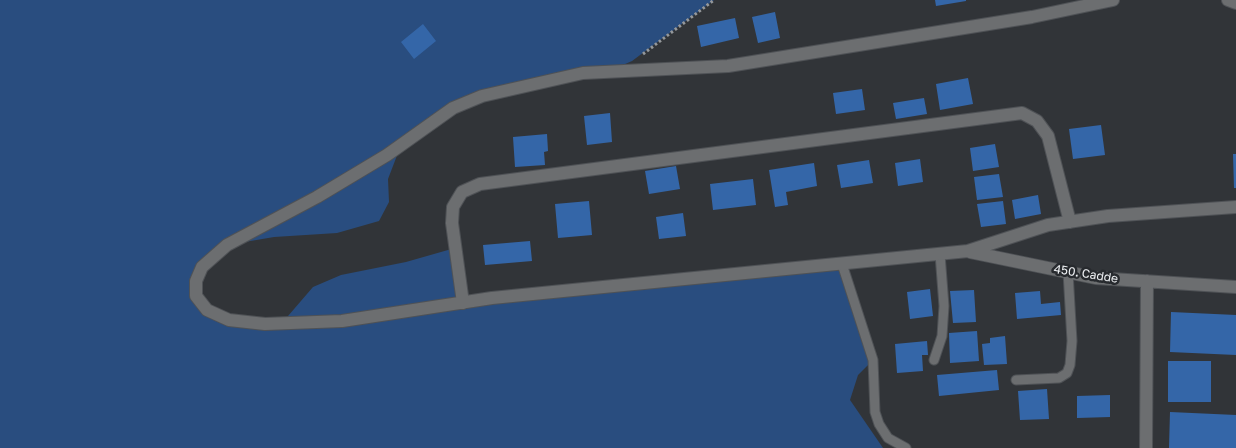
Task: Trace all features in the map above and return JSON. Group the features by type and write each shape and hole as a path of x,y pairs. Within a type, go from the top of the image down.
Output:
{"street":[{"path":"1113,0 1032,18 728,66 584,73 482,96 453,108 380,159 318,197 227,245 202,267 196,281 196,296 206,310 229,320 265,324 342,321 492,298 968,251 1048,225 1108,216 1236,207"},
{"path":"1228,0 1236,3"},
{"path":"463,303 452,223 453,207 462,192 480,184 500,181 1022,113 1037,121 1048,136 1070,222"},
{"name":"450. Cadde","path":"968,251 1096,278 1236,287"},
{"path":"1146,448 1147,281"}],"lane":[{"path":"934,360 942,336 944,306 940,254"},
{"path":"842,264 873,360 875,412 879,424 888,438 906,448"},
{"path":"1016,380 1059,378 1067,373 1070,365 1072,341 1068,272"}],"path":[{"path":"639,56 714,0"}],"shaded area":[{"path":"0,0 714,0 632,61 607,72 482,96 401,145 388,179 389,202 379,221 337,233 274,237 227,245 196,281 207,310 282,323 313,287 341,275 406,262 455,248 463,302 842,264 873,360 858,375 850,400 883,448 0,448"}],"building":[{"path":"935,0 966,0 966,1 936,6"},
{"path":"775,12 780,38 758,43 752,17"},
{"path":"735,18 739,38 701,47 697,26"},
{"path":"423,24 436,41 414,59 401,42"},
{"path":"968,78 973,104 940,110 936,84"},
{"path":"862,89 865,110 836,114 833,93"},
{"path":"924,98 927,114 896,119 893,103"},
{"path":"610,113 612,142 587,145 584,116"},
{"path":"1101,125 1105,155 1073,159 1069,129"},
{"path":"547,134 548,151 544,152 545,165 515,167 513,137"},
{"path":"995,144 999,167 973,171 970,148"},
{"path":"1233,154 1236,154 1236,188 1234,188"},
{"path":"920,159 923,182 898,186 895,163"},
{"path":"869,160 873,183 841,188 837,165"},
{"path":"814,163 817,186 786,192 788,205 775,207 769,170"},
{"path":"676,166 680,189 649,194 645,171"},
{"path":"999,174 1003,197 977,200 974,177"},
{"path":"753,179 756,205 713,210 710,184"},
{"path":"1038,195 1041,214 1015,219 1012,200"},
{"path":"589,201 592,235 558,238 555,204"},
{"path":"1003,201 1006,224 981,227 977,204"},
{"path":"683,213 686,236 659,239 656,217"},
{"path":"530,241 532,261 485,265 483,245"},
{"path":"930,289 933,316 910,319 907,292"},
{"path":"974,290 976,322 953,323 950,291"},
{"path":"1040,291 1041,304 1060,302 1061,315 1017,319 1015,293"},
{"path":"1171,312 1236,315 1236,355 1170,352"},
{"path":"977,331 979,361 950,363 949,333"},
{"path":"1005,336 1007,364 984,365 982,344 990,343 990,338"},
{"path":"927,341 928,355 922,355 923,371 897,373 895,344"},
{"path":"1168,361 1211,361 1211,402 1168,402"},
{"path":"997,370 999,390 939,396 937,375"},
{"path":"1047,389 1049,419 1020,420 1018,391"},
{"path":"1110,395 1110,417 1077,418 1077,396"},
{"path":"1170,412 1236,415 1236,448 1169,448"}]}
